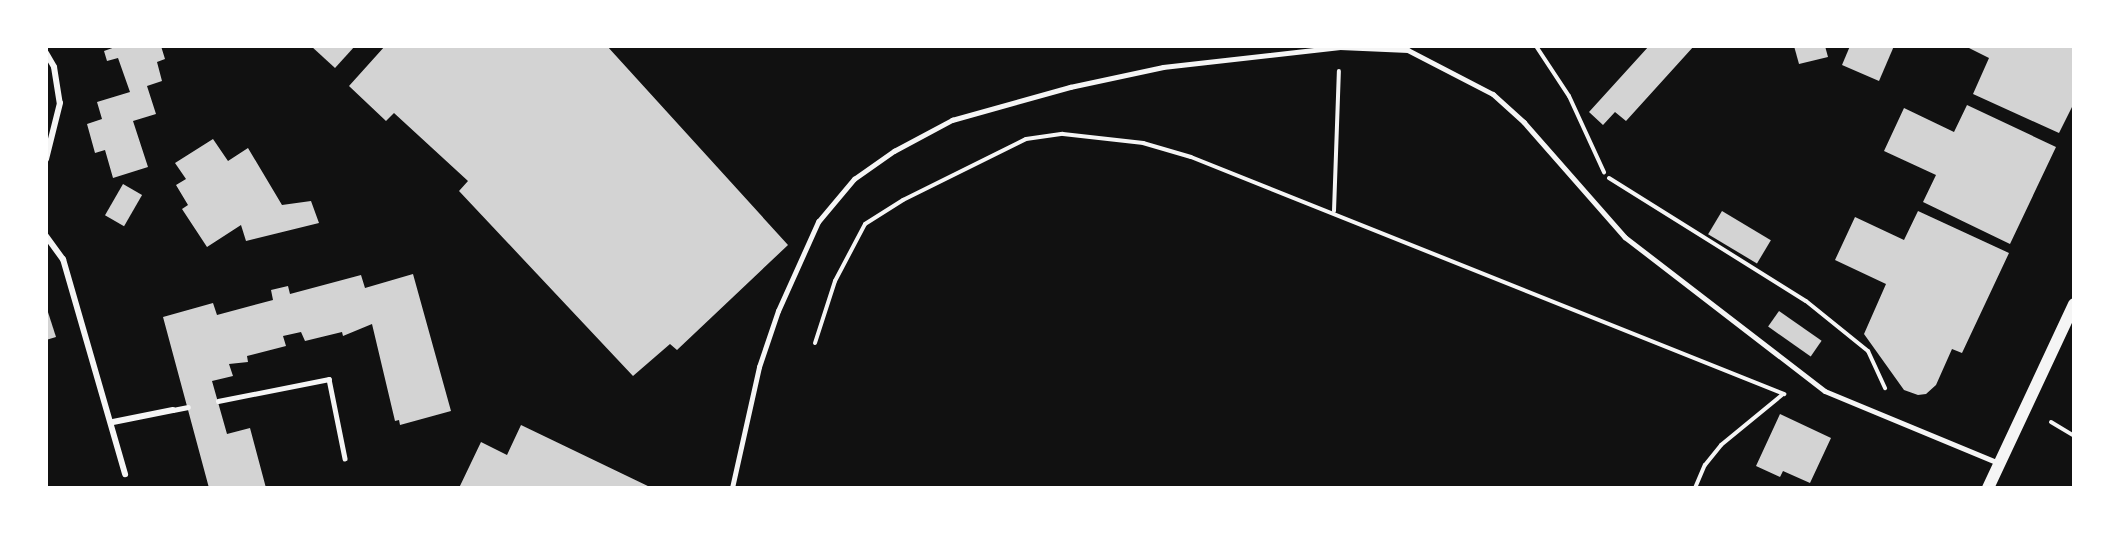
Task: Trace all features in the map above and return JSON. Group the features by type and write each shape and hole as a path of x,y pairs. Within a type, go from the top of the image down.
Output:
{"main road":[{"path":"1988,488 2073,304"}],"street":[{"path":"46,53 54,68 60,103 46,159"},
{"path":"46,236 63,259 113,422 126,474"},
{"path":"113,422 173,410"}],"lane":[{"path":"732,488 759,367 778,311 818,222 854,179 894,151 952,120 1070,87 1163,67 1340,47 1408,50 1493,94 1524,122 1625,237 1825,391 2000,463"},
{"path":"218,401 329,379 345,458"},
{"path":"173,410 188,407"}],"path":[{"path":"1536,46 1569,96 1606,176 1806,301 1868,351 1900,420"},
{"path":"1334,212 1340,47"},
{"path":"815,343 835,281 865,224 903,200 1026,139 1063,134 1143,143 1191,157 1334,212 1784,394"},
{"path":"1695,488 1705,465 1721,445 1784,394 1800,372"}],"building":[{"path":"118,46 161,46 165,59 157,62 162,81 147,86 156,114 133,121 148,167 113,178 105,150 95,153 87,124 102,119 97,102 130,92 118,58 107,61 104,51"},
{"path":"311,46 355,46 335,68"},
{"path":"385,46 607,46 788,245 677,350 670,344 633,376 459,191 468,181 394,113 386,121 349,86"},
{"path":"1649,46 1694,46 1626,121 1615,112 1603,125 1589,112"},
{"path":"1794,46 1825,46 1828,57 1799,64"},
{"path":"1850,46 1894,46 1879,81 1842,65"},
{"path":"1965,46 2074,46 2074,103 2059,133 1973,94 1989,58"},
{"path":"1967,105 2056,147 2010,244 1923,202 1936,175 1884,151 1904,108 1954,132"},
{"path":"213,139 228,161 248,148 282,205 311,201 319,223 246,241 241,225 207,247 182,209 188,205 176,185 186,179 175,163"},
{"path":"123,184 142,195 124,226 105,215"},
{"path":"1722,211 1771,240 1757,264 1708,234"},
{"path":"1918,211 2009,253 1962,353 1952,349 1936,385 1926,394 1918,395 1904,390 1864,334 1886,284 1835,260 1855,217 1904,240"},
{"path":"413,274 451,411 400,425 399,420 395,421 372,324 343,336 342,332 305,341 301,332 283,336 286,346 247,356 248,362 229,364 233,376 212,381 227,434 250,428 266,488 209,488 163,317 213,303 217,315 273,300 271,290 288,286 290,294 361,275 365,288"},
{"path":"46,306 56,337 46,340"},
{"path":"1779,311 1822,341 1811,356 1768,327"},
{"path":"1780,414 1831,438 1810,483 1783,471 1780,477 1756,466"},
{"path":"521,425 652,488 459,488 481,442 507,455"}]}
